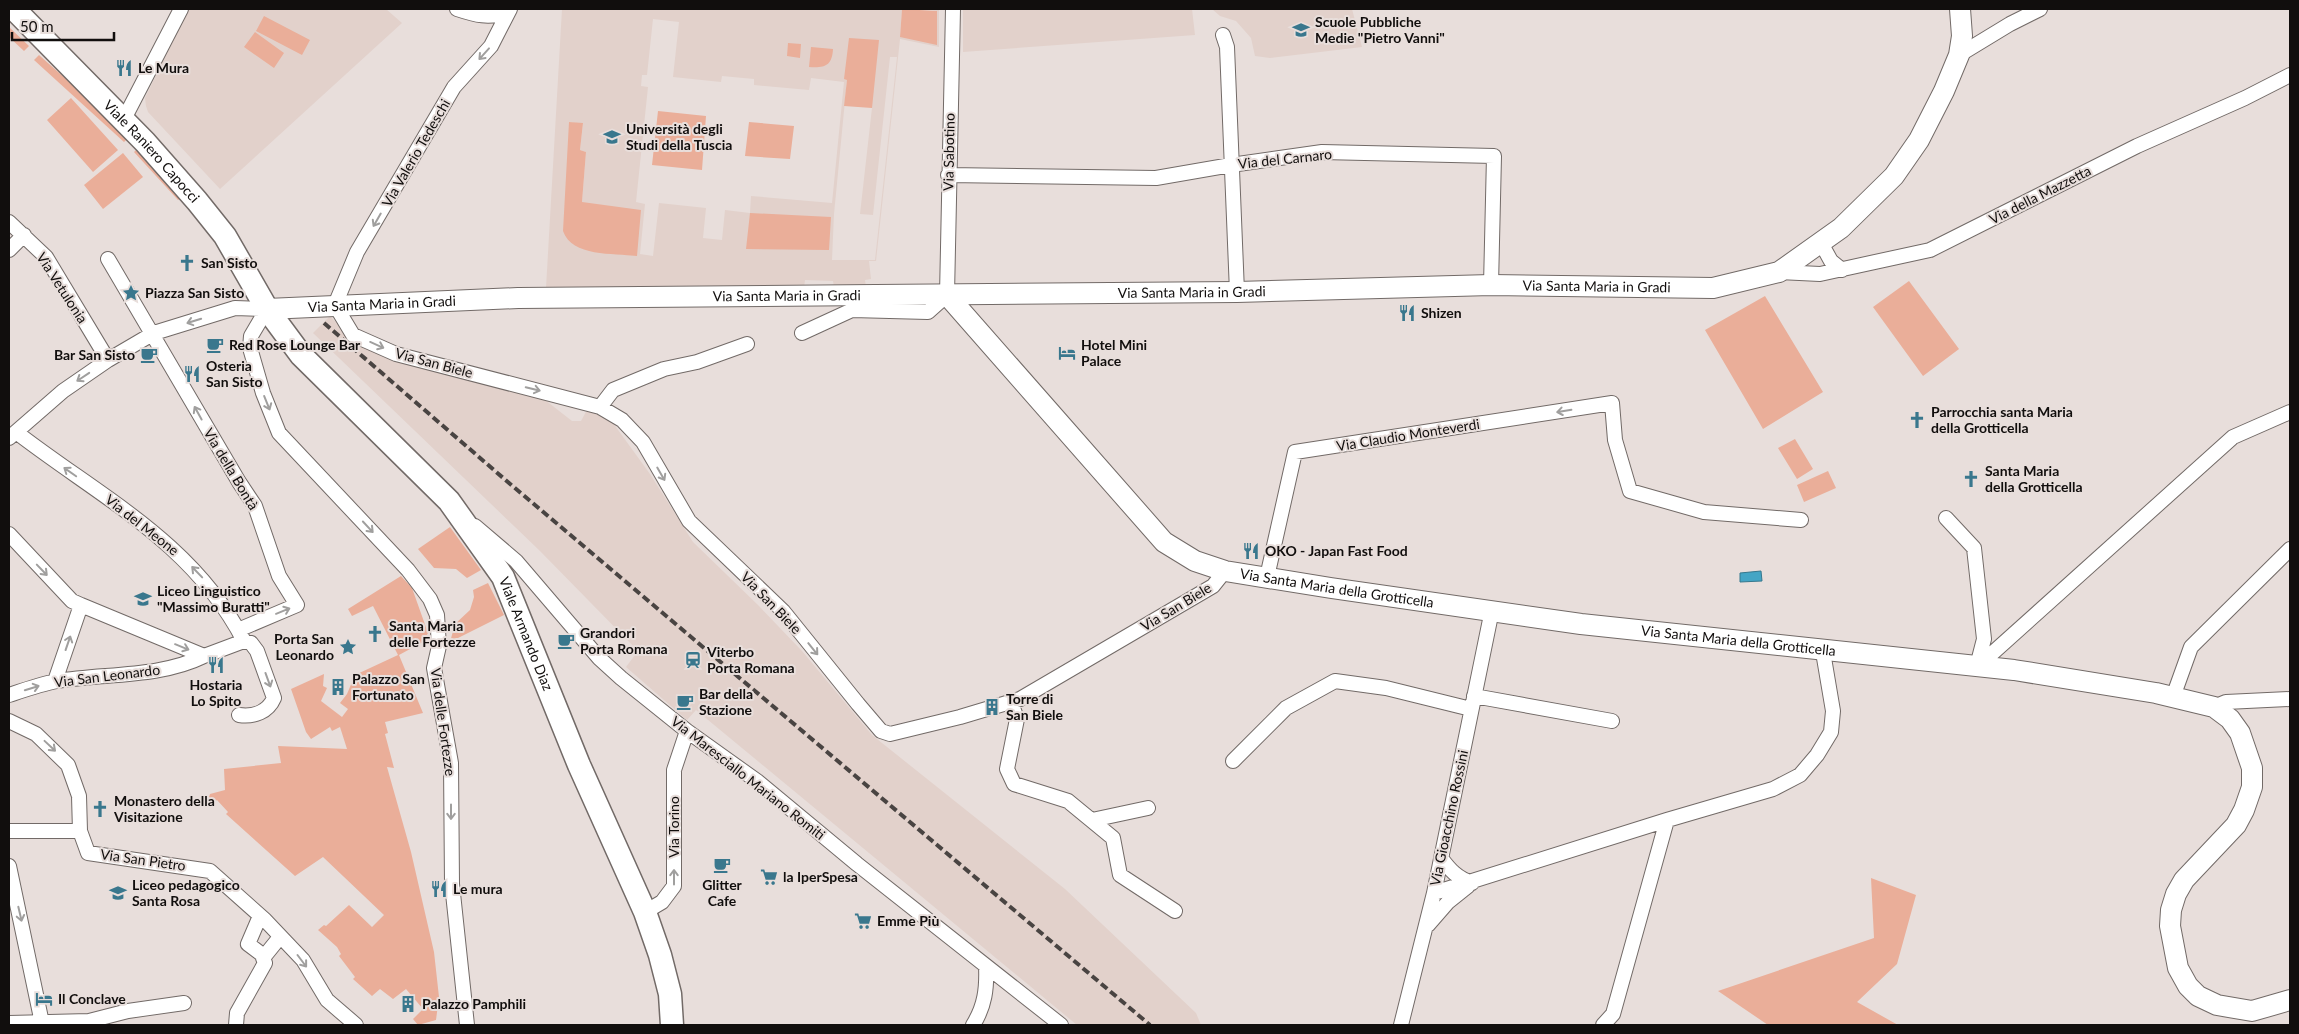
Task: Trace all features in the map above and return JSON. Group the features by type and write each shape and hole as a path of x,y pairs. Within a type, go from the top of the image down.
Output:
{"main road":[{"name":"Viale Raniero Capocci","path":"14,9 124,119 197,201 224,236 267,309"},
{"name":"Via Santa Maria in Gradi","path":"267,309 518,298 1237,292 1491,285 1713,288 1779,272 1841,228 1894,176 1919,140 1944,91 1959,55 1962,36 1960,9"},
{"name":"Via Santa Maria della Grotticella","path":"947,295 1164,542 1195,561 1225,571 1581,624 1823,652 2014,670 2173,697 2214,707 2230,718 2240,733 2252,768 2252,787 2244,810 2236,825 2184,880 2176,894 2171,910 2170,926 2178,968 2188,986 2198,996 2217,1005 2252,1011 2290,1000"},
{"name":"Viale Armando Diaz","path":"267,309 301,355 456,509 503,577 583,774 645,912 660,955 670,994 672,1025"}],"street":[{"path":"124,119 181,9"},
{"path":"457,9 477,16 494,17 509,11"},
{"name":"Via Sabotino","path":"947,295 948,175 953,9"},
{"path":"1959,55 2010,24 2040,9"},
{"name":"Via Valerio Tedeschi","path":"334,305 357,252 454,88 491,46 509,11"},
{"path":"1223,35 1227,47 1230,165 1237,292"},
{"name":"Via della Mazzetta","path":"1779,272 1820,274 1930,250 2137,146 2245,98 2290,75"},
{"name":"Via del Carnaro","path":"948,175 1156,178 1322,152 1494,156 1491,285"},
{"name":"Via Vetulonia","path":"9,222 46,257 108,360"},
{"path":"9,250 24,235"},
{"path":"1821,243 1831,261 1842,270"},
{"path":"108,258 154,333"},
{"path":"802,333 852,310 928,312 947,295"},
{"name":"Via San Biele","path":"334,305 353,335 396,354 600,407 622,420 643,442 689,521 783,612 882,731 890,734 960,717 1020,699 1214,586 1225,571"},
{"path":"11,435 63,391 108,360 154,333 235,308 267,309"},
{"name":"Via delle Fortezze","path":"267,309 251,336 250,348 263,393 279,433 408,570 430,599 437,615 439,646 434,668 451,763 452,884 467,1025"},
{"name":"Via della Bontà","path":"154,333 209,433 255,506 279,576 297,606 241,635"},
{"path":"600,407 613,390 664,369 697,362 747,344"},
{"name":"Via Claudio Monteverdi","path":"1267,577 1295,452 1612,404 1615,440 1630,491 1704,512 1801,520"},
{"path":"1977,667 2233,437 2290,412"},
{"name":"Via del Meone","path":"11,435 47,456 130,513 174,549 204,580 241,635 257,651 274,698 270,707 251,716 239,715"},
{"name":"Via Maresciallo Mariano Romiti","path":"456,509 516,561 599,658 687,731 757,781 857,864 1061,1025"},
{"path":"1946,518 1974,548 1984,639 1977,667"},
{"path":"9,534 72,601 204,656"},
{"path":"2173,697 2191,647 2290,549"},
{"path":"55,681 81,606"},
{"name":"Via Gioacchino Rossini","path":"1401,1025 1434,893 1492,610"},
{"name":"Via San Leonardo","path":"9,695 55,681 158,671 189,663 241,635"},
{"path":"1434,893 1472,883 1667,820 1773,789 1800,775 1817,755 1831,732 1833,711 1823,652"},
{"path":"1233,761 1286,708 1335,681 1473,702 1612,720"},
{"path":"2214,707 2226,702 2290,699"},
{"path":"1011,702 1017,719 1007,770 1014,784 1068,801 1113,838 1120,875 1175,911"},
{"name":"Via San Pietro","path":"9,721 36,734 68,765 79,796 80,831 88,853 210,871 260,916 303,960 327,1000 356,1025"},
{"name":"Via Torino","path":"645,912 662,902 674,886 674,770 687,731"},
{"path":"1092,820 1148,808"},
{"path":"1603,1025 1613,1014 1667,820"},
{"path":"10,831 80,831"},
{"path":"1441,858 1451,871 1462,880 1472,883"},
{"path":"9,866 42,1022"},
{"path":"1426,927 1448,902 1472,883"},
{"path":"1434,893 1448,902"},
{"path":"236,1025 237,1013 265,963 264,956 248,944 260,916"},
{"path":"264,956 280,937"},
{"path":"973,1025 982,1012 986,996 986,966"},
{"path":"9,1024 89,1021 128,1011 184,1003"}],"shaded area":[{"path":"188,9 386,9 402,23 220,189 148,112 146,106 145,98"},
{"name":"Università degli Studi della Tuscia","path":"562,9 902,9 900,37 937,11 925,9 939,9 939,47 900,39 876,261 869,261 871,279 865,280 866,287 834,287 833,281 805,280 804,288 546,288","holes":["653,19 679,22 673,77 721,82 722,76 754,79 754,85 809,90 811,78 844,82 832,203 751,196 750,213 725,210 722,240 703,238 706,208 659,203 653,256 640,254 645,204 636,202 648,87 641,86 642,75 647,75","890,57 897,57 875,260 832,260 834,214 847,80 872,108 860,214 873,215","569,122 583,124 580,150 586,152 582,202"]},
{"path":"902,9 937,11 937,45 900,37"},
{"path":"963,9 1192,9 1195,35 963,52"},
{"name":"Scuole Pubbliche Medie \"Pietro Vanni\"","path":"1212,9 1352,9 1362,47 1270,58 1255,56 1251,38 1236,21 1220,16"},
{"path":"264,16 310,40 302,55 256,31"},
{"path":"9,27 29,46 24,51 9,37"},
{"path":"255,32 284,53 274,68 244,47"},
{"path":"849,38 879,40 872,108 844,106 847,80 844,79"},
{"path":"788,43 801,44 800,58 787,56"},
{"path":"811,47 833,49 831,59 827,65 809,67"},
{"path":"39,55 130,136 124,142 34,60"},
{"path":"71,98 118,150 93,172 47,120"},
{"path":"658,111 706,116 702,170 652,165"},
{"path":"569,122 583,123 580,150 586,152 582,202 641,210 637,256 605,254 584,250 568,239 563,231"},
{"path":"749,122 794,126 790,159 745,156"},
{"path":"140,146 184,196 178,200 134,152"},
{"path":"123,153 143,177 103,209 84,185"},
{"path":"750,213 831,217 829,250 746,249"},
{"path":"1909,281 1959,349 1923,376 1873,307"},
{"path":"1765,296 1823,392 1763,429 1705,330"},
{"path":"330,316 347,334 540,396 572,421 581,421 588,408 613,423 650,474 693,542 802,651 872,735 1065,889 1196,1013 1201,1025 1077,1025 696,710 687,720 626,667 638,651 540,551 313,333"},
{"path":"1795,439 1813,469 1797,479 1778,448"},
{"path":"1828,471 1836,488 1804,502 1797,485"},
{"path":"450,527 481,570 467,578 456,569 434,568 418,549"},
{"path":"401,576 412,588 428,633 423,642 399,655 423,713 385,722 388,733 385,734 394,768 387,767 411,852 434,952 439,997 436,1020 418,1025 413,1019 423,1009 406,989 393,999 380,989 372,996 353,979 355,977 339,956 341,954 337,947 318,930 324,925 326,926 349,905 372,927 384,915 323,857 295,876 226,814 228,812 217,800 214,802 209,797 210,794 225,790 224,769 281,763 278,746 347,749 340,727 332,731 330,727 311,739 306,732 291,689 324,674 323,686 327,688 321,701 342,717 348,709 340,703 347,694 355,675 398,655 373,606 352,616 348,609"},
{"path":"488,583 504,615 450,642 455,624 470,610 474,597 473,590"},
{"path":"1871,878 1916,895 1897,964 1857,1002 1898,1025 1768,1025 1718,991 1874,938"}],"water":[{"path":"1761,571 1762,581 1740,582 1740,573"}],"railway":[{"path":"324,323 509,483 1150,1025"}],"place":[{"name":"Scuole Pubbliche Medie \"Pietro Vanni\"","path":"1301,30"},
{"name":"Le Mura","path":"124,68"},
{"name":"Università degli Studi della Tuscia","path":"612,137"},
{"name":"San Sisto","path":"187,263"},
{"name":"Piazza San Sisto","path":"131,293"},
{"name":"Shizen","path":"1407,313"},
{"name":"Red Rose Lounge Bar","path":"215,345"},
{"name":"Hotel Mini Palace","path":"1067,353"},
{"name":"Bar San Sisto","path":"149,355"},
{"name":"Osteria San Sisto","path":"192,374"},
{"name":"Parrocchia santa Maria della Grotticella","path":"1917,420"},
{"name":"Santa Maria della Grotticella","path":"1971,479"},
{"name":"OKO - Japan Fast Food","path":"1251,551"},
{"name":"Liceo Linguistico \"Massimo Buratti\"","path":"143,599"},
{"name":"Santa Maria delle Fortezze","path":"375,634"},
{"name":"Grandori Porta Romana","path":"566,641"},
{"name":"Porta San Leonardo","path":"348,647"},
{"name":"Viterbo Porta Romana","path":"693,660"},
{"name":"Hostaria Lo Spito","path":"216,665"},
{"name":"Palazzo San Fortunato","path":"338,687"},
{"name":"Bar della Stazione","path":"685,702"},
{"name":"Torre di San Biele","path":"992,707"},
{"name":"Monastero della Visitazione","path":"100,809"},
{"name":"Glitter Cafe","path":"722,865"},
{"name":"la IperSpesa","path":"769,877"},
{"name":"Le mura","path":"439,889"},
{"name":"Liceo pedagogico Santa Rosa","path":"118,893"},
{"name":"Emme Più","path":"863,921"},
{"name":"Il Conclave","path":"44,999"},
{"name":"Palazzo Pamphili","path":"408,1004"}]}
